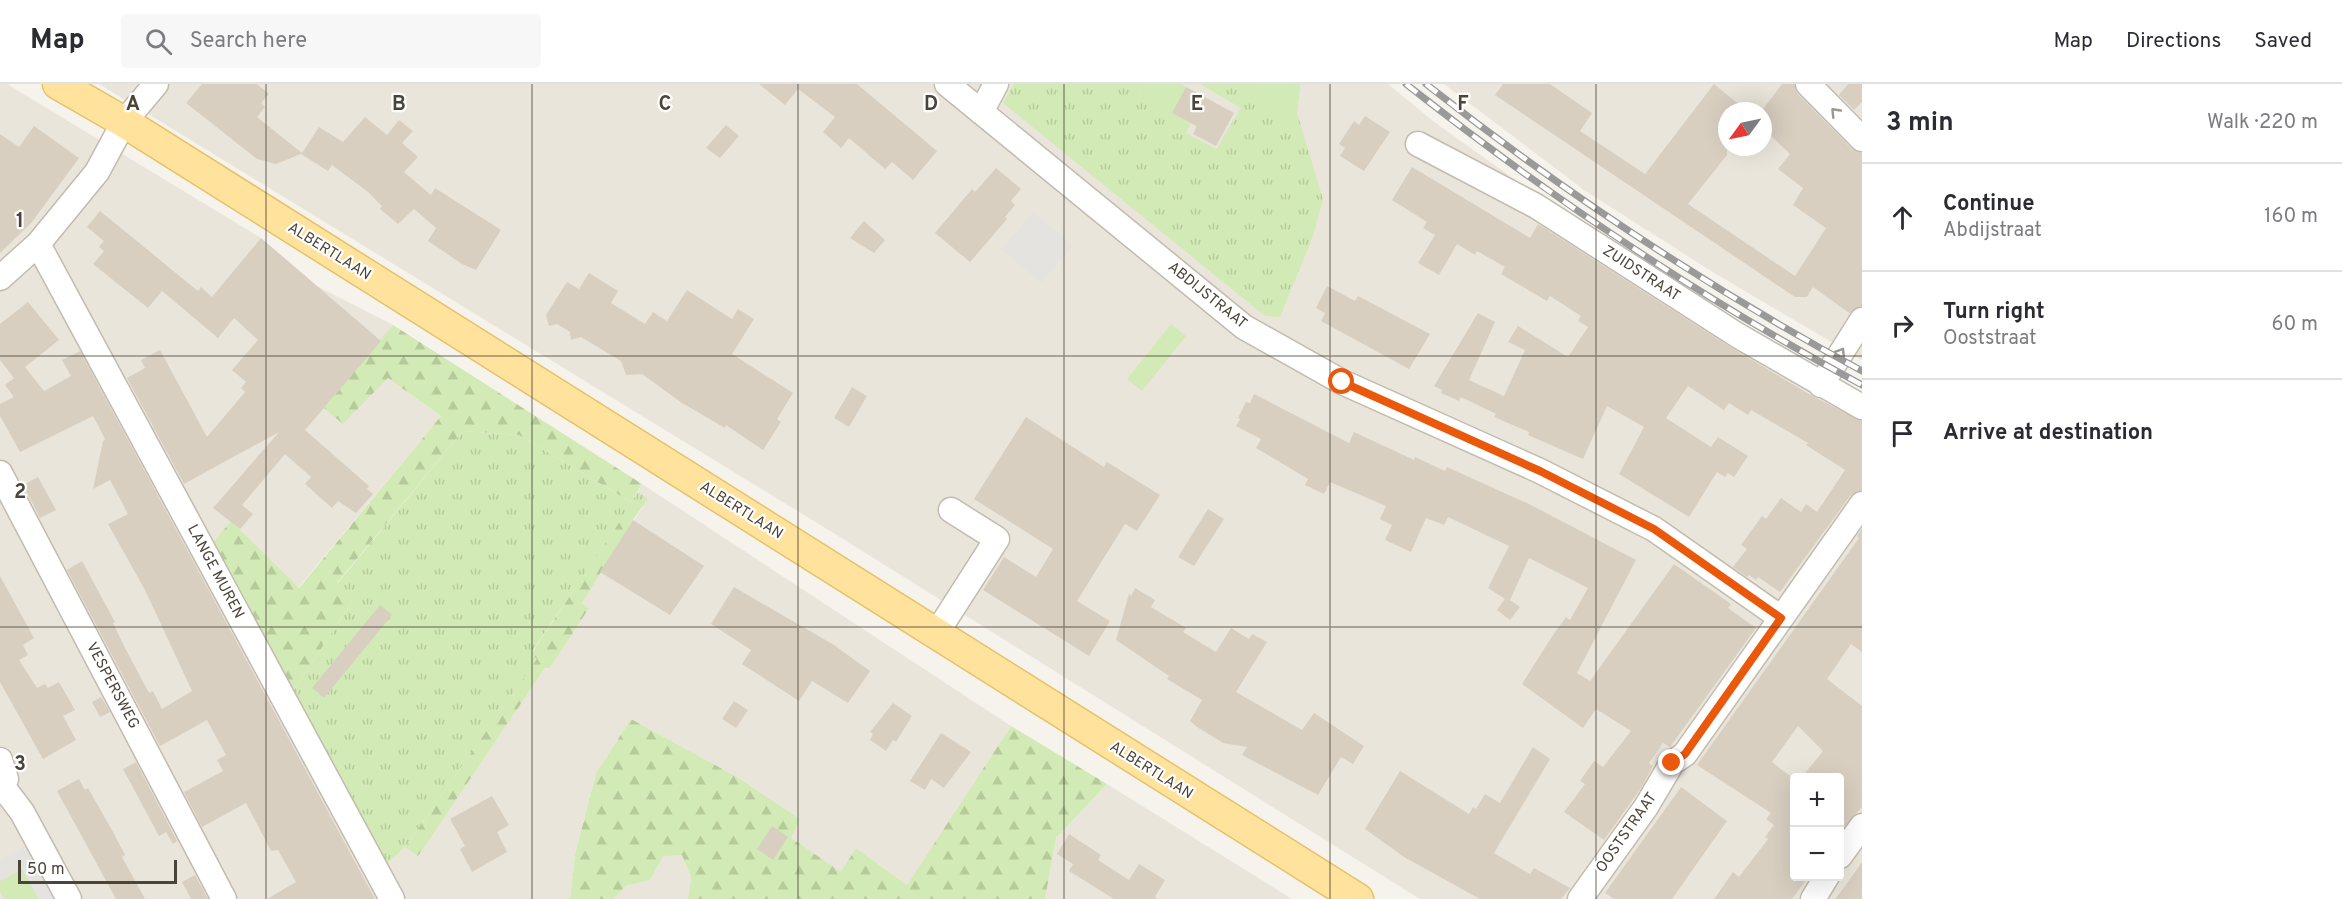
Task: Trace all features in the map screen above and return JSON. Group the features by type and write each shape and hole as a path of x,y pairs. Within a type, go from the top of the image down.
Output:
{"main road":[{"name":"ALBERTLAAN","path":"58,84 124,122 1358,899"}],"street":[{"path":"0,278 38,244 97,172 124,122 156,84"},
{"name":"ABDIJSTRAAT","path":"947,84 1244,327 1342,382 1540,471 1654,529 1781,618"},
{"path":"981,112 996,84"},
{"path":"1808,84 1862,139"},
{"name":"ZUIDSTRAAT","path":"1418,144 1536,206 1656,285 1821,385 1862,407"},
{"name":"LANGE MUREN","path":"38,244 392,899"},
{"path":"1821,385 1862,320"},
{"name":"VESPERSWEG","path":"0,473 224,899"},
{"name":"OOSTSTRAAT","path":"1580,899 1646,807 1672,763 1685,754 1862,504"},
{"path":"936,634 998,539 951,510"},
{"path":"0,760 6,779 1,789 22,812 69,899"},
{"path":"1844,849 1862,826"},
{"path":"1813,899 1824,881"}],"shaded area":[{"path":"0,84 7,84 261,238 317,286 393,325 377,346 343,424 388,378 441,416 298,588 231,522 212,544 386,865 405,847 417,855 545,668 550,668 589,608 582,603 648,499 638,492 642,484 1011,726 907,885 856,848 842,873 790,838 800,819 737,777 631,719 596,773 575,855 570,899 0,899"},
{"path":"99,84 1388,84 1433,121 1563,214 1695,298 1862,395 1862,899 1420,899 827,529"},
{"path":"1444,84 1862,84 1862,360 1711,271 1584,190"},
{"path":"1033,212 1073,245 1041,283 1001,249"},
{"path":"1107,784 1292,899 1045,899 1056,838"},
{"path":"29,844 60,899 39,899 22,869 0,881 0,860"},
{"path":"663,855 682,855 691,877 688,899 613,899 626,886 650,880"}],"green space":[{"path":"1014,84 1143,84 1138,94 1191,123 1186,133 1216,149 1241,108 1200,84 1300,84 1297,113 1323,199 1313,236 1280,317 1265,316 1003,103"},
{"path":"1143,84 1181,84 1215,103 1201,129 1138,94"},
{"path":"1244,84 1300,84 1297,113 1262,110"},
{"path":"1171,324 1186,336 1142,391 1127,379"},
{"path":"393,325 642,484 631,502 519,435 463,431 337,583 353,600 292,693 212,544 231,521 299,588 441,416 388,378 343,424 324,408"},
{"path":"463,431 519,435 631,502 638,492 648,499 633,520 621,521 531,653 538,658 405,847 386,865 292,693 353,600 337,584"},
{"path":"621,520 633,520 582,603 589,608 550,668 545,668 418,856 405,847 537,659 531,654"},
{"path":"631,719 737,777 800,819 791,838 841,872 856,848 907,885 1011,726 1107,784 1056,838 1045,899 688,899 691,877 682,855 663,856 650,880 626,886 613,899 570,899 575,855 596,773"},
{"path":"22,868 39,899 4,899 0,891 0,881"}],"building":[{"path":"202,84 257,84 269,94 261,103 265,107 257,117 302,153 319,127 343,142 365,117 387,135 399,120 413,131 402,143 418,157 404,172 431,195 435,188 501,230 476,270 462,264 428,241 436,228 414,209 398,224 380,209 382,206 368,192 332,165 328,171 301,154 276,164 257,159 186,103"},
{"path":"759,84 857,84 937,151 913,180 892,162 885,169 849,138 841,148 823,132 835,117 798,89 785,105"},
{"path":"1503,84 1550,84 1592,113 1580,131 1645,174 1714,84 1736,102 1718,102 1718,156 1726,156 1688,204 1795,276 1826,228 1793,205 1803,188 1778,169 1790,154 1772,137 1772,102 1768,102 1782,84 1794,84 1798,94 1852,149 1862,153 1862,306 1849,313 1813,287 1807,297 1795,297 1495,95"},
{"path":"1848,84 1862,84 1862,102 1854,110 1839,95"},
{"path":"1186,87 1234,113 1216,146 1193,134 1197,126 1172,113"},
{"path":"1365,116 1390,132 1364,171 1340,156 1345,148 1339,144 1354,121 1359,125"},
{"path":"726,125 739,136 720,158 706,148"},
{"path":"34,126 79,158 32,222 0,253 0,134 19,147"},
{"path":"1412,167 1530,238 1538,224 1730,347 1814,397 1862,421 1862,490 1850,496 1780,592 1758,577 1756,580 1749,575 1747,577 1733,567 1747,549 1741,545 1762,516 1766,519 1781,498 1801,512 1806,504 1817,512 1845,470 1806,445 1808,443 1751,410 1748,415 1729,403 1724,410 1688,386 1666,418 1711,447 1718,437 1748,456 1734,477 1728,473 1725,477 1717,472 1689,517 1619,474 1644,427 1607,406 1583,459 1528,435 1529,432 1494,417 1496,414 1461,397 1459,401 1441,393 1442,390 1434,386 1478,313 1495,322 1469,380 1504,396 1525,350 1508,342 1518,326 1568,357 1588,327 1578,321 1581,316 1550,296 1547,301 1501,274 1505,267 1477,251 1475,255 1457,244 1439,275 1418,263 1435,235 1423,228 1427,222 1392,200"},
{"path":"996,168 1021,189 1011,201 1015,205 1005,217 1007,219 970,262 935,233 972,189 975,192"},
{"path":"100,211 198,291 201,287 212,297 261,238 381,341 305,430 369,486 367,489 373,494 356,513 338,501 332,508 305,484 311,477 285,454 242,505 253,514 240,529 213,508 279,432 184,484 127,378 145,368 141,360 160,350 207,437 245,392 241,388 246,382 232,370 258,340 234,318 218,338 162,291 148,308 93,264 104,251 99,247 104,241 87,227"},
{"path":"864,221 885,240 874,253 850,238"},
{"path":"589,273 618,291 611,303 645,324 653,312 667,321 687,290 732,319 738,309 754,319 732,354 793,393 777,419 781,422 763,450 726,425 725,428 682,403 642,374 626,375 621,361 581,337 571,340 570,332 557,324 549,326 546,315 567,282 579,289"},
{"path":"1327,286 1355,301 1358,296 1430,334 1409,369 1321,321 1325,313 1316,308"},
{"path":"28,302 59,340 25,367 44,391 71,376 62,360 80,351 375,899 267,899 296,882 278,850 271,851 246,803 202,827 184,792 223,771 217,760 226,755 207,720 160,746 67,570 82,561 115,622 113,623 149,693 153,691 162,709 192,691 145,590 108,524 128,514 110,480 93,489 105,439 93,416 20,452 0,416 0,404 14,397 5,385 14,378 0,360 0,324"},
{"path":"852,387 867,396 849,427 834,418"},
{"path":"1254,394 1349,443 1354,432 1414,460 1415,457 1445,471 1447,467 1529,504 1636,560 1577,673 1590,681 1674,564 1731,604 1728,608 1756,628 1670,747 1663,743 1649,763 1653,766 1641,788 1604,840 1564,812 1585,784 1580,781 1594,761 1603,767 1631,731 1596,709 1583,728 1522,684 1566,617 1570,620 1588,588 1529,558 1510,600 1520,607 1510,620 1497,610 1505,599 1488,588 1509,546 1448,517 1444,525 1426,518 1411,552 1385,540 1392,525 1380,519 1386,506 1330,482 1324,494 1305,485 1308,479 1256,448 1261,439 1236,426 1246,402 1250,403"},
{"path":"1026,417 1104,467 1107,462 1160,495 1137,531 1125,524 1077,601 1110,621 1089,656 983,590 1004,557 1036,577 1053,549 974,499"},
{"path":"38,477 56,510 40,518 23,485"},
{"path":"1208,509 1224,519 1194,566 1178,557"},
{"path":"633,520 704,566 670,615 600,572"},
{"path":"1862,529 1862,652 1851,644 1827,679 1862,706 1862,807 1844,827 1844,773 1805,773 1823,751 1798,726 1772,762 1790,776 1790,881 1805,881 1792,899 1714,899 1733,872 1739,877 1768,839 1765,837 1774,825 1766,819 1771,813 1697,765 1859,538 1857,536"},
{"path":"0,576 34,638 23,645 28,655 19,660 37,688 45,684 48,688 59,682 75,710 63,716 76,740 43,759 0,682"},
{"path":"734,587 834,645 870,671 848,703 812,681 799,701 742,664 751,650 711,624"},
{"path":"1135,588 1155,600 1151,607 1186,628 1183,632 1216,652 1231,628 1249,639 1252,634 1267,642 1236,692 1302,730 1314,713 1364,746 1353,764 1341,757 1318,795 1242,755 1247,747 1223,743 1197,727 1190,721 1202,700 1167,679 1169,676 1116,640 1129,594 1131,596"},
{"path":"380,605 392,615 324,698 312,688"},
{"path":"101,697 110,712 100,717 92,702"},
{"path":"734,701 748,710 736,728 722,719"},
{"path":"893,703 912,716 896,742 893,740 886,751 870,740 873,734 870,732"},
{"path":"941,733 971,752 944,788 931,779 925,790 910,781"},
{"path":"1533,747 1550,759 1494,853 1530,874 1534,868 1570,888 1561,899 1480,899 1404,857 1365,829 1400,771 1469,814 1473,807 1476,809 1485,794 1500,803"},
{"path":"136,762 177,841 173,844 166,832 159,836 123,769"},
{"path":"79,779 85,790 88,788 113,832 125,855 122,857 145,899 116,899 57,791"},
{"path":"1681,787 1727,821 1672,899 1614,899 1605,893"},
{"path":"492,796 509,825 497,832 507,852 472,872 460,849 465,846 450,819"},
{"path":"772,826 788,837 773,860 757,849"},
{"path":"1069,834 1101,855 1098,860 1129,880 1139,864 1165,880 1155,897 1157,899 1114,899 1069,871 1073,864 1057,854"},
{"path":"1862,862 1862,899 1835,899 1845,886"},
{"path":"195,875 208,899 191,899 182,882"}],"railway":[{"path":"1406,84 1515,166 1627,244 1743,317 1862,385"},
{"path":"1426,84 1530,163 1638,237 1749,306 1862,371"}],"route":[{"path":"1342,382 1540,471 1654,529 1781,618 1685,754 1672,763"}]}
